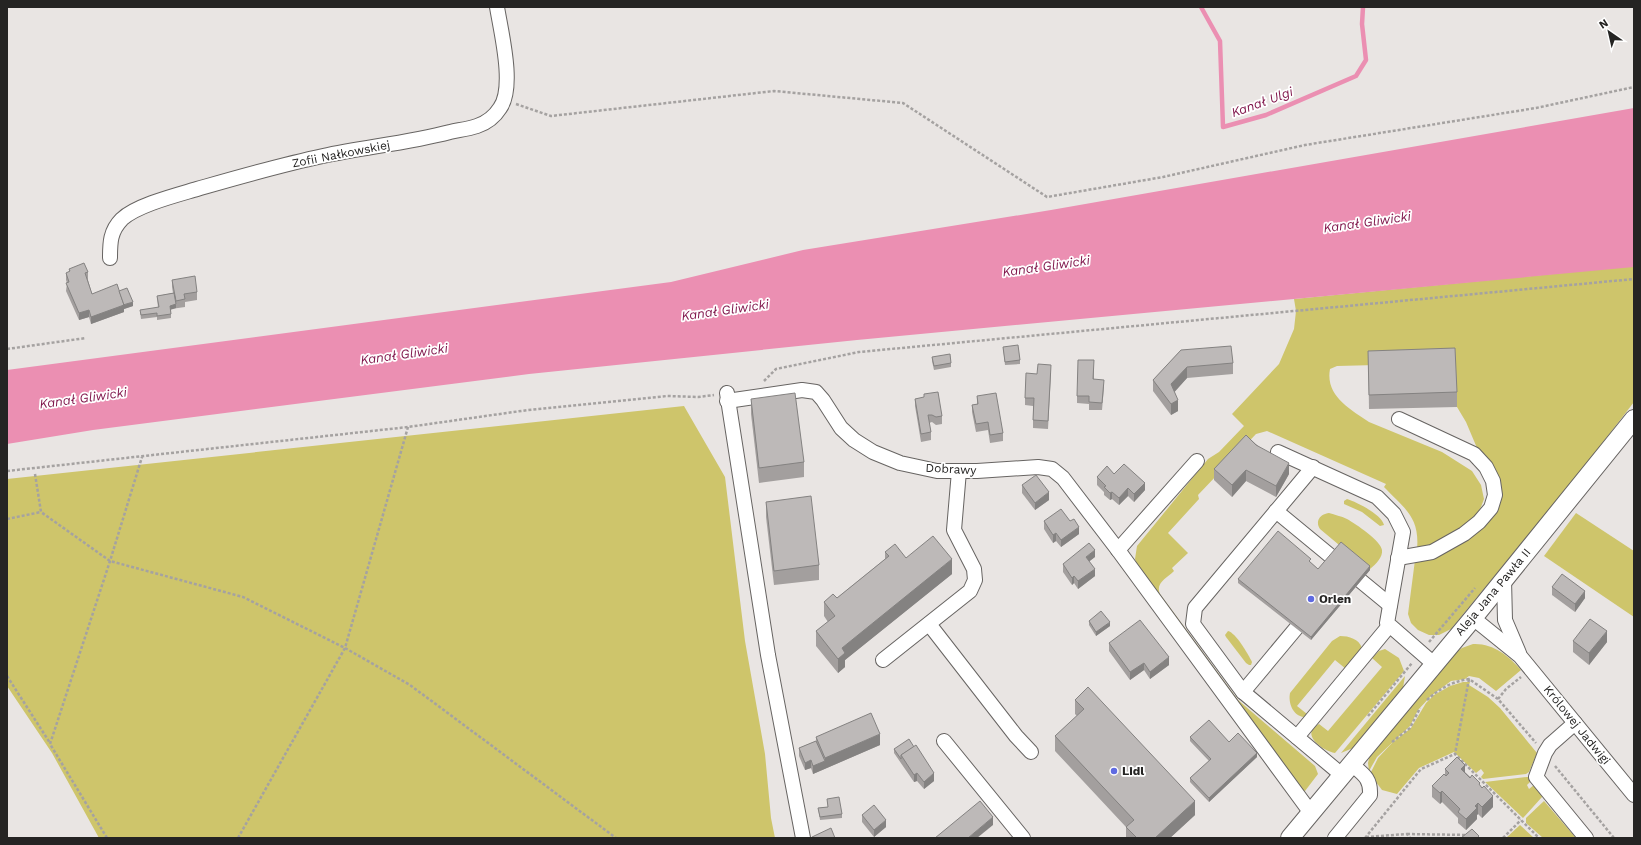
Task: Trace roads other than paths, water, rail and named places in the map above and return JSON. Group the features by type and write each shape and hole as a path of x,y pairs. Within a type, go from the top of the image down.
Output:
{"main road":[{"name":"Aleja Jana Pawła II","path":"1290,838 1473,618 1634,419"}],"street":[{"name":"Zofii Nałkowskiej","path":"110,258 110,240 113,231 122,220 142,208 175,195 283,165 323,156 432,137 477,126 492,117 500,108 504,100 507,87 506,67 497,7"},
{"name":"Dobrawy","path":"803,838 768,655 727,397 802,390 816,392 841,428 854,440 873,452 900,463 937,471 977,471 1038,467 1052,469 1063,478 1118,550"},
{"path":"1398,558 1432,552 1464,534 1479,522 1491,508 1495,495 1493,481 1486,467 1474,454 1399,419"},
{"path":"1278,452 1377,497 1394,514 1403,532 1387,623 1434,664"},
{"path":"1197,461 1118,550 1311,813"},
{"path":"1313,467 1195,608 1193,624 1243,692 1297,737 1347,769 1365,776 1371,786 1370,795 1335,838"},
{"path":"883,660 970,591 975,580 974,569 954,530 959,471"},
{"path":"1276,511 1390,605"},
{"path":"1336,580 1346,568"},
{"name":"Królowej Jadwigi","path":"1504,580 1505,620 1520,656"},
{"path":"1243,692 1316,604"},
{"name":"Królowej Jadwigi","path":"1473,618 1520,656 1634,795"},
{"path":"929,624 1016,736 1031,752"},
{"path":"1297,737 1389,626"},
{"path":"1575,723 1550,745 1545,753 1536,777 1586,838"},
{"path":"944,741 1023,838"}],"water":[{"name":"Kanał Gliwicki","path":"1634,108 1634,267 857,340 529,374 93,430 7,444 7,370 671,282 803,250 1051,210"}],"waterway":[{"name":"Kanał Ulgi","path":"1201,7 1220,41 1223,127 1266,115 1356,76 1366,60 1362,24 1363,7"}],"place":[{"name":"Orlen","path":"1311,599"},
{"name":"Lidl","path":"1114,771"}]}
